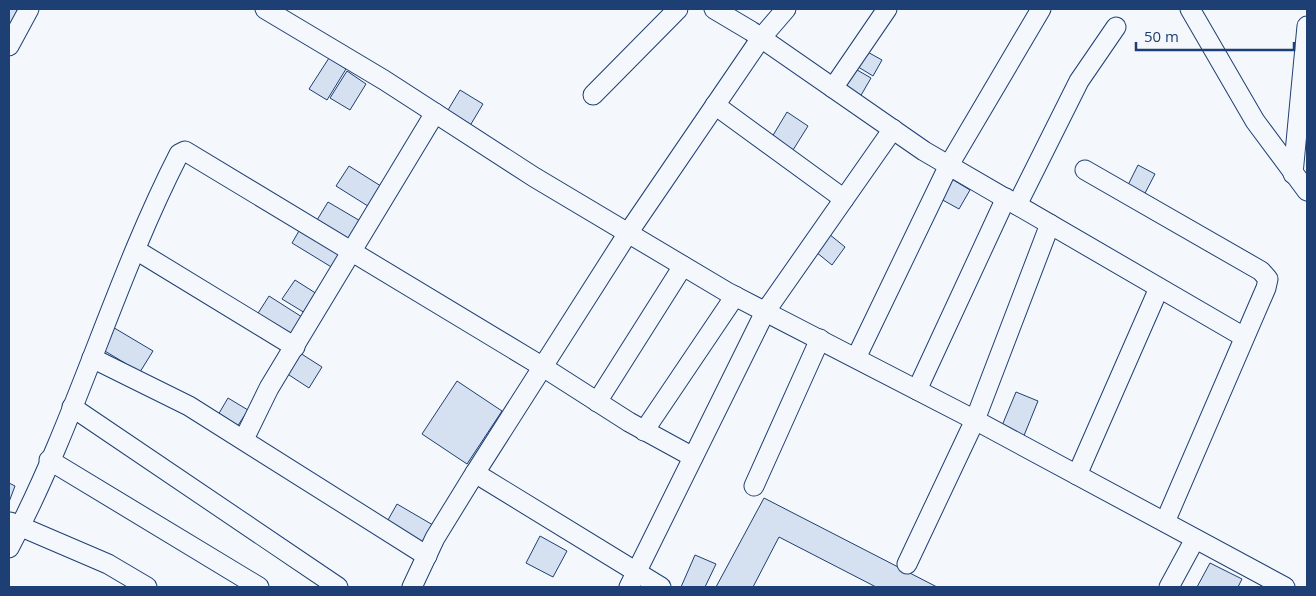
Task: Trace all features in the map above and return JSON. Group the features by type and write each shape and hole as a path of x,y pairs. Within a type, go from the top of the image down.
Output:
{"street":[{"path":"10,42 29,9"},
{"path":"265,9 435,113 534,177 735,296 975,420 1285,587"},
{"path":"593,95 678,9"},
{"path":"714,9 761,38 893,129 949,165 1244,336"},
{"path":"412,587 435,538 628,233 761,38 786,9"},
{"path":"834,88 887,9"},
{"path":"856,358 949,165 1041,9"},
{"path":"1190,9 1255,121 1307,191"},
{"path":"1293,174 1307,26"},
{"path":"917,390 1012,202 1079,81 1116,27"},
{"path":"715,104 844,199"},
{"path":"244,439 269,388 353,252 435,113"},
{"path":"632,580 765,312 893,129"},
{"path":"9,548 15,524 49,460 159,194 180,154 185,152 190,152 543,367 644,431 693,457"},
{"path":"1085,170 1173,218 1265,274 1268,279 1266,288 1165,522"},
{"path":"907,564 975,420 1050,224"},
{"path":"136,250 294,347"},
{"path":"597,402 683,266"},
{"path":"1077,475 1159,288"},
{"path":"644,431 735,296"},
{"path":"754,486 820,339"},
{"path":"92,358 189,406 427,556"},
{"path":"72,407 338,587"},
{"path":"49,460 259,587"},
{"path":"475,473 632,580 661,587"},
{"path":"15,524 108,564 147,587"},
{"path":"1169,587 1195,538"}],"building":[{"path":"9,9 15,9 22,14 9,33"},
{"path":"864,50 882,60 873,76 855,65"},
{"path":"329,58 346,69 327,100 309,89"},
{"path":"852,67 871,78 860,97 841,87"},
{"path":"347,71 366,84 350,110 330,98"},
{"path":"460,90 483,104 468,129 445,115"},
{"path":"787,112 808,126 793,150 772,137"},
{"path":"1138,165 1155,174 1143,197 1126,189"},
{"path":"349,166 384,188 371,208 336,186"},
{"path":"950,178 970,190 959,209 939,198"},
{"path":"328,202 362,222 348,245 314,225"},
{"path":"303,224 344,249 333,268 292,243"},
{"path":"829,234 845,247 832,265 816,252"},
{"path":"295,280 317,294 305,313 282,299"},
{"path":"269,296 302,317 289,339 255,318"},
{"path":"111,326 153,351 140,372 98,347"},
{"path":"300,353 322,367 309,388 286,373"},
{"path":"457,381 502,411 467,464 422,434"},
{"path":"1016,392 1038,401 1023,438 1001,428"},
{"path":"228,398 248,410 237,427 218,415"},
{"path":"9,483 15,486 9,502"},
{"path":"764,498 937,587 876,587 779,537 753,587 716,587"},
{"path":"397,504 433,525 420,547 384,527"},
{"path":"540,536 567,551 553,577 526,563"},
{"path":"695,555 716,564 705,587 681,587"},
{"path":"1210,563 1242,579 1238,587 1197,587"}]}
